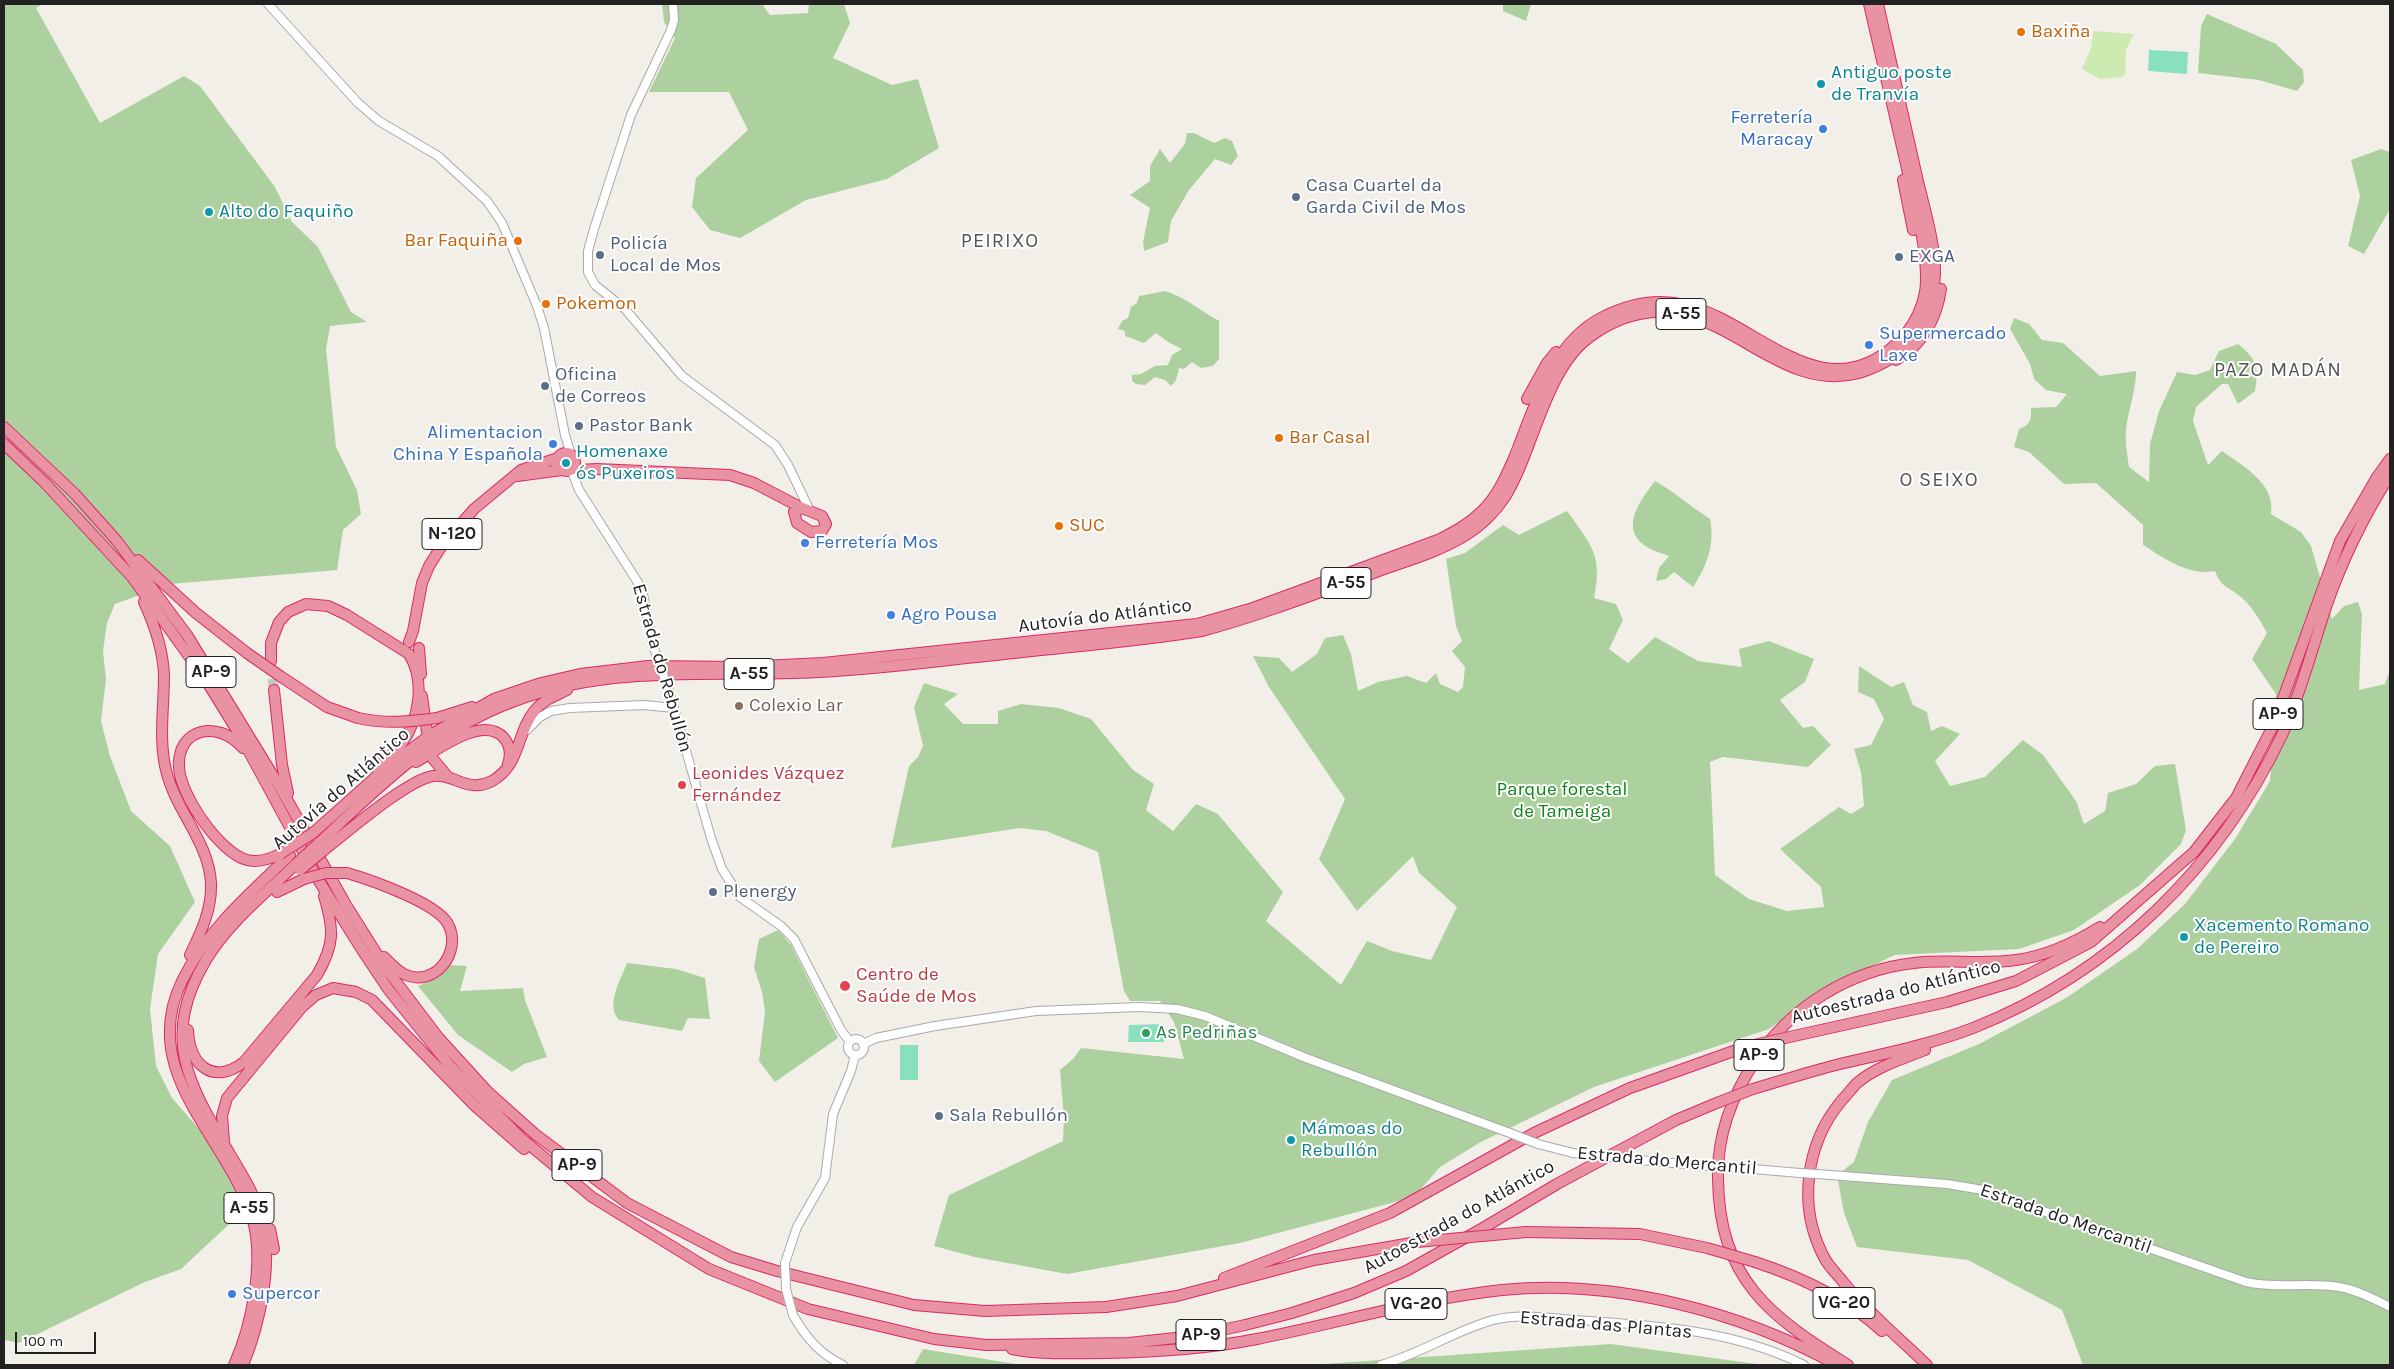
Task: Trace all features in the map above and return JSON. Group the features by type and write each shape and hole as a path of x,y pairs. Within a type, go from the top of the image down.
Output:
{"highway":[{"path":"1864,4 1880,50"},
{"name":"Autovía do Atlántico","path":"1255,611 1438,540 1460,529 1482,511 1506,476 1547,379 1558,359 1580,333 1598,320 1631,306 1648,302 1670,302 1688,305 1714,315 1787,357 1810,366 1838,369 1859,365 1890,350 1902,339 1919,313 1926,280 1921,233 1870,4"},
{"name":"Autovía do Atlántico","path":"1878,4 1915,206"},
{"path":"1915,206 1921,233"},
{"name":"Autovía do Atlántico","path":"243,1365 260,1303 267,1257 261,1217 247,1182 205,1113 188,1077 184,1061 182,1033 193,985 207,959 245,913 300,871 396,772 436,741 500,707 538,692 583,682 639,674 740,674 838,671 1167,636 1202,631 1226,620 1370,574 1453,543 1481,524 1494,511 1512,482 1545,404 1573,353 1587,339 1617,320 1656,312 1683,314 1708,323 1801,371 1823,376 1841,376 1872,369 1896,355 1913,338 1927,315 1934,288 1935,272 1921,233"},
{"path":"1872,369 1889,364 1907,354 1919,342 1930,324 1941,289"},
{"path":"1527,398 1548,363 1567,339 1582,327 1598,320"},
{"name":"Autoestrada do Atlántico","path":"4,427 74,494 117,541 187,635 294,811 346,905 384,967 438,1037 488,1092 535,1134 627,1203 731,1257 785,1274 914,1305 968,1310 1106,1307 1177,1296 1314,1260"},
{"name":"Autoestrada do Atlántico","path":"4,444 45,483 132,577 204,677 254,762 319,881 388,989 449,1065 521,1138 592,1197 709,1269 808,1309 934,1339 986,1345 1129,1344 1194,1336 1292,1313 1354,1293 1406,1271 1557,1184 1676,1120 1753,1088 1913,1047 1957,1033 1974,1027 2052,990 2104,955 2144,923 2211,853 2247,800 2283,732 2349,546 2390,475"},
{"name":"Autoestrada do Atlántico","path":"1177,1296 1390,1213 1534,1133 1630,1088 1745,1047 1947,1002 2016,981 2091,942 2194,852 2236,798 2273,726 2295,670 2340,541 2377,477 2390,459"},
{"name":"N-120","path":"412,648 422,583 429,566 441,546 480,503 493,491 517,476 526,466 567,462 579,470 597,468 719,473 754,483 798,508"},
{"path":"117,541 196,613 246,653 304,694 332,709 372,721 403,722 437,718 494,699"},
{"path":"1401,563 1445,553"},
{"path":"1353,586 1370,574"},
{"path":"132,577 153,620 161,649 164,674 162,750 167,775 176,800 205,857 211,881 211,894 206,920 186,962 181,982"},
{"path":"271,661 271,643 279,622 288,612 306,604 328,606 347,615 385,639 407,660 420,688 417,708 402,741 353,792 347,802"},
{"name":"Autovía do Atlántico","path":"234,1365 244,1336 255,1286 258,1258 256,1230 241,1192 194,1112 174,1066 171,1028 175,1000 181,982 196,954 221,922 285,854 313,833 387,767 430,735 494,699 541,683 618,668 823,663 1175,627 1226,620"},
{"path":"385,639 412,648 418,673 427,732"},
{"path":"321,848 414,784 428,777 437,775 466,784 481,784 493,780 513,762 521,737 533,712 539,705 583,682"},
{"path":"274,690 282,765 294,811"},
{"path":"254,762 230,735 215,730 208,730 188,740 180,756 179,765 182,781 197,811 231,852 240,857 255,861 285,854"},
{"path":"396,772 469,733 488,730 501,735 507,743 510,760 504,771"},
{"path":"428,777 435,770 433,761 443,774 453,780"},
{"path":"245,913 257,908 300,871 347,873 370,880 426,905 448,923 453,937 447,962 436,972 420,977 405,975 375,950"},
{"path":"186,1011 190,1046 195,1059 201,1066 209,1070 222,1072 237,1067 244,1062 318,975 329,953 331,920 319,881"},
{"name":"Autoestrada do Atlántico","path":"1848,1365 1801,1336 1766,1306 1746,1282 1726,1242 1718,1201 1720,1149 1730,1109 1748,1072 1774,1034 1790,1019 1820,997 1859,977 1914,963 1999,961 2031,957 2076,942 2130,909"},
{"path":"224,1145 223,1108 232,1089 302,1007 316,995 333,988 345,989 372,1000 475,1106 552,1172 592,1197"},
{"name":"Autoestrada do Atlántico","path":"1927,1365 1864,1306 1826,1260 1812,1227 1808,1196 1809,1171 1816,1146 1829,1116 1857,1083 1890,1064 1936,1045 1957,1033"},
{"path":"174,1066 174,1079 184,1107 241,1207"},
{"path":"247,1182 256,1190 263,1205 274,1249"},
{"name":"VG-20","path":"1314,1260 1417,1242 1526,1232 1640,1234 1707,1248 1795,1275 1837,1298 1876,1326 1920,1365"},
{"name":"VG-20","path":"986,1345 1023,1352 1067,1353 1174,1350 1256,1339 1413,1304 1503,1290 1578,1290 1606,1292 1691,1306 1760,1328 1804,1347 1837,1365"}],"street":[{"name":"Estrada do Rebullón","path":"268,4 358,103 379,121 438,156 486,201 502,223 537,306 565,435 567,462 575,482 642,589 654,648 669,691 711,838 728,882 740,897 781,926 794,939 841,1030 850,1042"},
{"path":"673,4 674,20 671,30 630,115 594,229 588,252 588,272 595,285 625,309 682,376 775,445 788,465 800,494 798,508"},
{"path":"798,508 797,500 800,494"},
{"path":"521,737 536,721 551,711 570,708 644,705 674,708"},
{"name":"Estrada do Mercantil","path":"864,1044 876,1038 935,1026 1027,1012 1139,1008 1177,1009 1205,1016 1306,1058 1538,1144 1573,1153 1695,1165 1947,1184 1983,1190 2246,1282 2269,1286 2341,1287 2360,1293 2390,1307"},
{"path":"857,1040 864,1044 862,1053 855,1055 850,1051 850,1042 857,1040"},
{"path":"843,1365 823,1353 812,1343 793,1315 786,1289 786,1264 797,1227 825,1178 832,1114 851,1071 855,1055"},
{"name":"Estrada das Plantas","path":"1381,1365 1482,1324 1520,1317 1627,1323 1702,1333 1754,1346 1804,1365"}],"green space":[{"path":"4,4 43,4 36,8 100,123 184,76 200,86 275,187 292,222 318,247 351,312 367,322 330,326 326,349 336,447 357,490 361,514 343,530 337,570 170,584 115,604 107,623 103,651 106,679 101,721 110,756 131,811 170,846 195,902 158,954 150,1009 156,1066 172,1098 207,1138 238,1193 240,1214 181,1269 145,1282 19,1343 4,1340"},
{"path":"662,4 762,4 770,15 808,13 809,4 844,4 850,23 833,58 892,85 918,79 939,148 887,179 806,200 740,238 710,230 692,207 696,178 748,130 729,92 649,92 675,38 664,22"},
{"path":"1503,4 1531,4 1526,21 1503,11"},
{"path":"2207,14 2276,44 2303,70 2304,82 2297,91 2259,80 2198,73 2201,26"},
{"path":"2093,31 2134,34 2126,50 2125,75 2122,77 2100,79 2082,69 2091,48"},
{"path":"2149,50 2188,52 2187,74 2148,71"},
{"path":"1187,133 1194,133 1214,143 1225,138 1232,141 1238,156 1231,165 1215,159 1189,190 1171,221 1168,242 1144,251 1143,242 1150,208 1130,195 1150,181 1150,166 1160,149 1170,163 1185,144"},
{"path":"2381,149 2390,152 2390,209 2364,254 2348,246 2360,196 2351,160"},
{"path":"1165,291 1186,300 1219,321 1219,359 1213,366 1201,368 1192,362 1184,369 1179,368 1176,380 1171,386 1165,380 1155,377 1145,385 1136,384 1132,381 1132,375 1141,374 1155,366 1168,365 1172,355 1182,349 1156,333 1144,343 1125,336 1125,331 1118,329 1122,321 1128,318 1131,307 1137,303 1139,296"},
{"path":"2014,318 2029,324 2042,340 2063,343 2100,376 2136,371 2126,428 2127,450 2129,467 2149,482 2150,444 2159,411 2177,372 2195,375 2210,370 2219,351 2238,344 2244,349 2255,364 2257,376 2255,391 2238,404 2228,384 2222,384 2196,407 2193,421 2208,465 2222,451 2248,470 2263,485 2271,503 2271,514 2301,532 2311,546 2332,619 2344,606 2358,602 2362,614 2359,690 2385,684 2390,669 2390,1365 2083,1365 2062,1310 1968,1260 1857,1247 1844,1213 1837,1175 1854,1162 1868,1122 1892,1080 1979,1044 2066,998 2137,949 2185,904 2235,839 2270,781 2276,694 2252,659 2267,633 2250,606 2238,594 2220,582 2215,571 2205,572 2187,569 2169,561 2143,545 2143,525 2096,483 2064,484 2029,452 2014,447 2019,429 2030,422 2031,408 2056,407 2067,394 2046,390 2034,379 2030,364 2010,329"},
{"path":"1655,481 1710,519 1711,546 1709,555 1693,587 1674,572 1666,579 1656,581 1659,568 1669,556 1644,545 1637,538 1633,530 1633,521 1639,504"},
{"name":"Parque forestal de Tameiga","path":"1567,511 1583,533 1596,560 1597,571 1594,598 1616,604 1623,620 1609,649 1628,663 1655,637 1698,661 1742,667 1739,649 1769,641 1814,659 1805,682 1780,700 1803,728 1813,726 1831,745 1808,767 1723,757 1710,762 1715,875 1749,899 1787,911 1824,907 1821,887 1780,849 1839,807 1851,814 1864,806 1861,772 1854,749 1871,745 1884,719 1874,699 1858,692 1859,666 1891,687 1904,682 1913,705 1927,712 1931,731 1942,726 1960,734 1935,761 1950,786 1985,777 2023,740 2043,755 2076,801 2084,824 2105,811 2108,793 2136,784 2155,766 2175,764 2186,830 2181,844 2140,885 2074,930 2019,949 1895,955 1830,986 1769,1029 1594,1087 1479,1143 1440,1167 1414,1197 1240,1243 1067,1274 975,1257 934,1246 949,1195 1063,1141 1064,1118 1060,1070 1074,1058 1081,1048 1184,1059 1174,1022 1160,1001 1130,1001 1124,991 1098,852 1046,831 1020,828 891,848 909,766 918,757 923,746 914,707 924,683 958,694 944,704 963,724 998,724 998,711 1021,704 1059,708 1091,719 1133,770 1154,784 1146,810 1173,831 1196,804 1218,814 1283,892 1266,921 1341,985 1367,941 1392,951 1431,960 1457,907 1419,873 1413,856 1357,911 1319,859 1345,799 1269,687 1253,656 1279,658 1292,672 1317,654 1325,638 1343,635 1351,654 1358,691 1378,682 1407,676 1426,683 1436,673 1440,684 1458,692 1463,687 1465,667 1452,651 1462,641 1456,626 1446,559 1465,553 1503,525 1519,535"},
{"path":"778,930 791,945 838,1038 775,1082 759,1061 765,1012 762,992 754,967 759,939"},
{"path":"627,963 676,969 705,978 710,1019 688,1018 682,1031 619,1020 615,1014 614,1000 618,984"},
{"path":"450,965 467,966 460,991 523,988 525,1000 547,1057 524,1064 512,1072 458,1035 418,986 439,977"},
{"name":"As Pedriñas","path":"1164,1024 1164,1042 1128,1042 1129,1025"},
{"path":"900,1045 918,1045 918,1080 900,1080"},
{"path":"1611,1344 1764,1365 1310,1365 1352,1362"},
{"path":"923,1349 1022,1365 914,1365"}],"tunnel":[{"path":"271,664 274,690"}],"place":[{"name":"Baxiña","path":"2021,32"},
{"name":"Antiguo poste de Tranvía","path":"1821,84"},
{"name":"Ferretería Maracay","path":"1823,129"},
{"name":"Casa Cuartel da Garda Civil de Mos","path":"1296,197"},
{"name":"Alto do Faquiño","path":"209,212"},
{"name":"Bar Faquiña","path":"518,241"},
{"name":"Policía Local de Mos","path":"600,255"},
{"name":"EXGA","path":"1899,257"},
{"name":"Pokemon","path":"546,304"},
{"name":"Supermercado Laxe","path":"1869,345"},
{"name":"Oficina de Correos","path":"545,386"},
{"name":"Pastor Bank","path":"579,426"},
{"name":"Bar Casal","path":"1279,438"},
{"name":"Alimentacion China Y Española","path":"553,444"},
{"name":"Homenaxe ós Puxeiros","path":"566,463"},
{"name":"SUC","path":"1059,526"},
{"name":"Ferretería Mos","path":"805,543"},
{"name":"Agro Pousa","path":"891,615"},
{"name":"Colexio Lar","path":"739,706"},
{"name":"Leonides Vázquez Fernández","path":"682,785"},
{"name":"Plenergy","path":"713,892"},
{"name":"Xacemento Romano de Pereiro","path":"2184,937"},
{"name":"Centro de Saúde de Mos","path":"845,986"},
{"name":"As Pedriñas","path":"1146,1033"},
{"name":"Sala Rebullón","path":"939,1116"},
{"name":"Mámoas do Rebullón","path":"1291,1140"},
{"name":"Supercor","path":"232,1294"}],"district":[{"name":"PEIRIXO","path":"1000,241"},
{"name":"PAZO MADÁN","path":"2278,370"},
{"name":"O SEIXO","path":"1939,480"}]}
